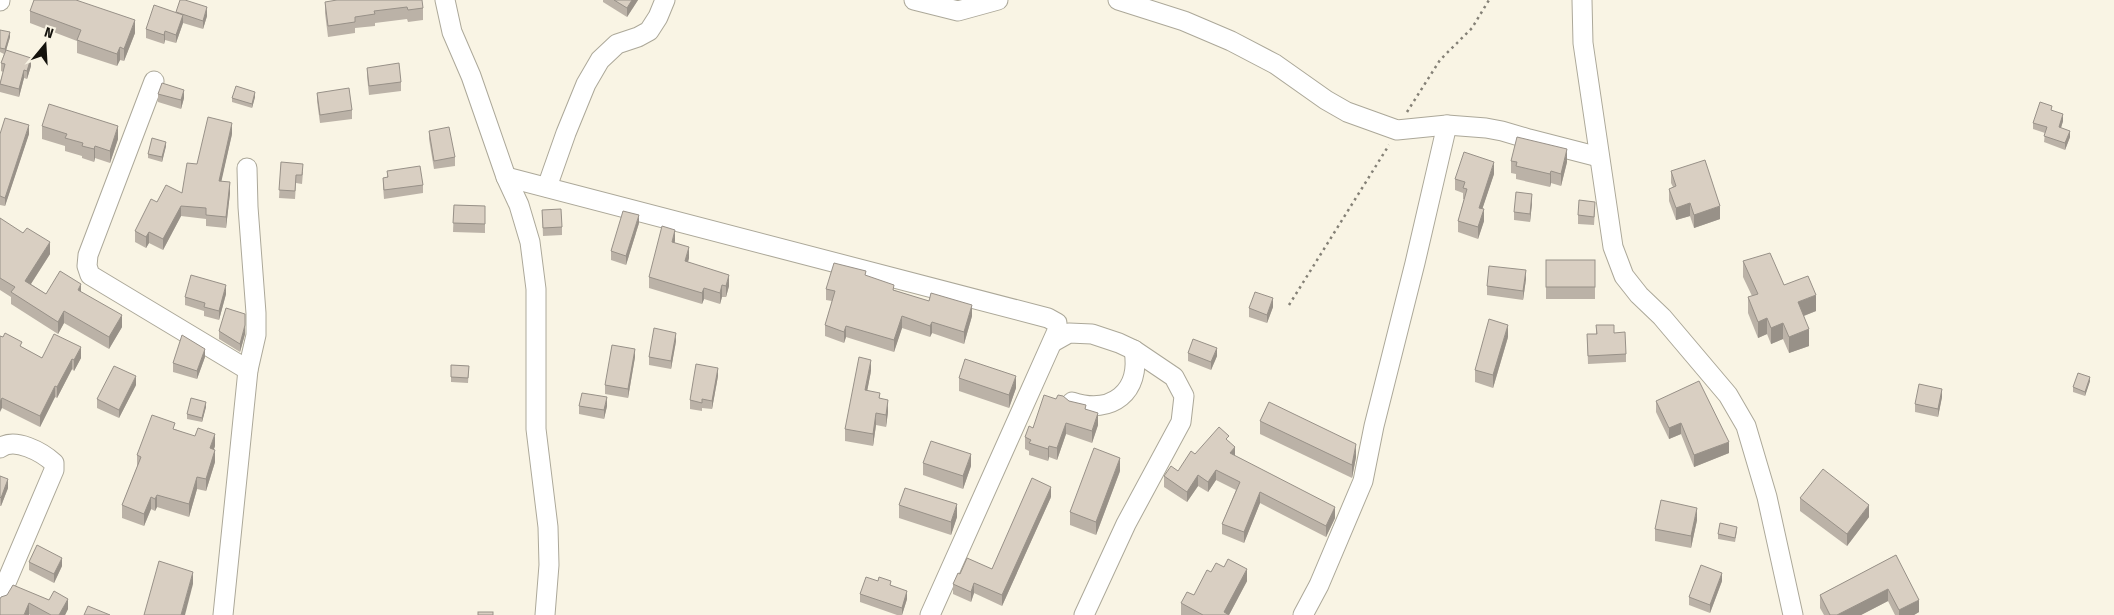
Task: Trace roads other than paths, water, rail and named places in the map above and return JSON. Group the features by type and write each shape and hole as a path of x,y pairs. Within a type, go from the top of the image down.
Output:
{"street":[{"path":"445,0 452,32 471,76 506,177 519,205 530,242 536,289 536,430 548,527 549,565 545,615"},
{"path":"547,188 566,133 586,84 600,60 617,44 649,31 658,17 665,0"},
{"path":"914,0 958,11 998,0"},
{"path":"1118,0 1184,21 1230,40 1275,64 1347,112 1397,130 1447,126 1502,131 1529,140 1599,156"},
{"path":"1582,0 1584,43 1613,247 1624,276 1639,295 1662,317 1728,395 1746,426 1767,497 1793,615"},
{"path":"154,81 88,255 87,266 90,275 96,279 248,370"},
{"path":"1303,615 1319,585 1363,482 1374,426 1447,126"},
{"path":"223,615 248,370 256,335 247,168"},
{"path":"506,177 1048,318 1057,323 1058,327 1053,342 930,615"},
{"path":"1053,342 1069,333 1092,334 1119,343 1134,350 1174,378 1184,396 1181,422 1126,524 1084,615"},
{"path":"1072,402 1086,407 1101,406 1115,401 1126,392 1133,379 1136,365 1134,350"},
{"path":"0,448 14,444 25,446 48,457 54,463 54,470 0,597"}]}
